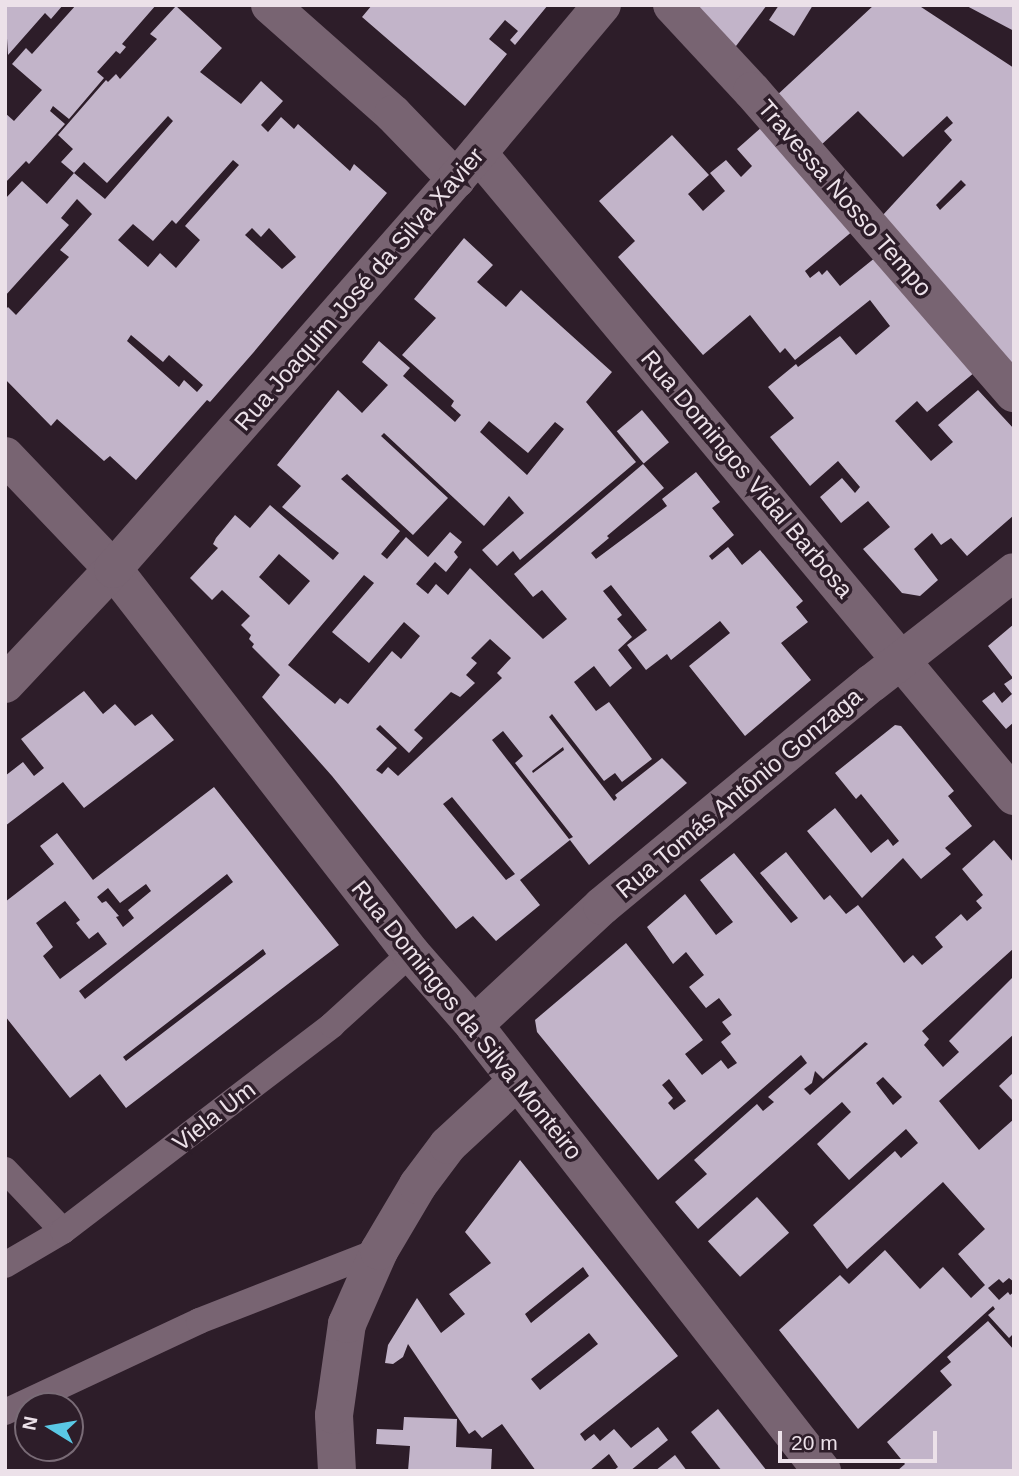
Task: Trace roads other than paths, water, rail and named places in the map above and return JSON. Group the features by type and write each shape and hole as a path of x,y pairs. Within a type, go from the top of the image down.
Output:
{"street":[{"name":"Rua Domingos Vidal Barbosa","path":"270,5 393,114 467,166 903,659 1014,796"},
{"name":"Rua Joaquim José da Silva Xavier","path":"5,684 113,569 467,166 602,5"},
{"name":"Travessa Nosso Tempo","path":"672,5 752,91 1014,393"},
{"name":"Rua Domingos da Silva Monteiro","path":"5,456 113,569 411,953 474,1025 822,1471"},
{"name":"Rua Tomás Antônio Gonzaga","path":"474,1025 602,906 903,659 1014,572"},
{"path":"337,1471 334,1415 347,1324 379,1251 418,1185 449,1145 517,1080"}],"lane":[{"name":"Viela Um","path":"5,1265 63,1231 332,1026 411,953"},
{"path":"5,1170 63,1231"},
{"path":"5,1412 198,1321 379,1251"}]}
